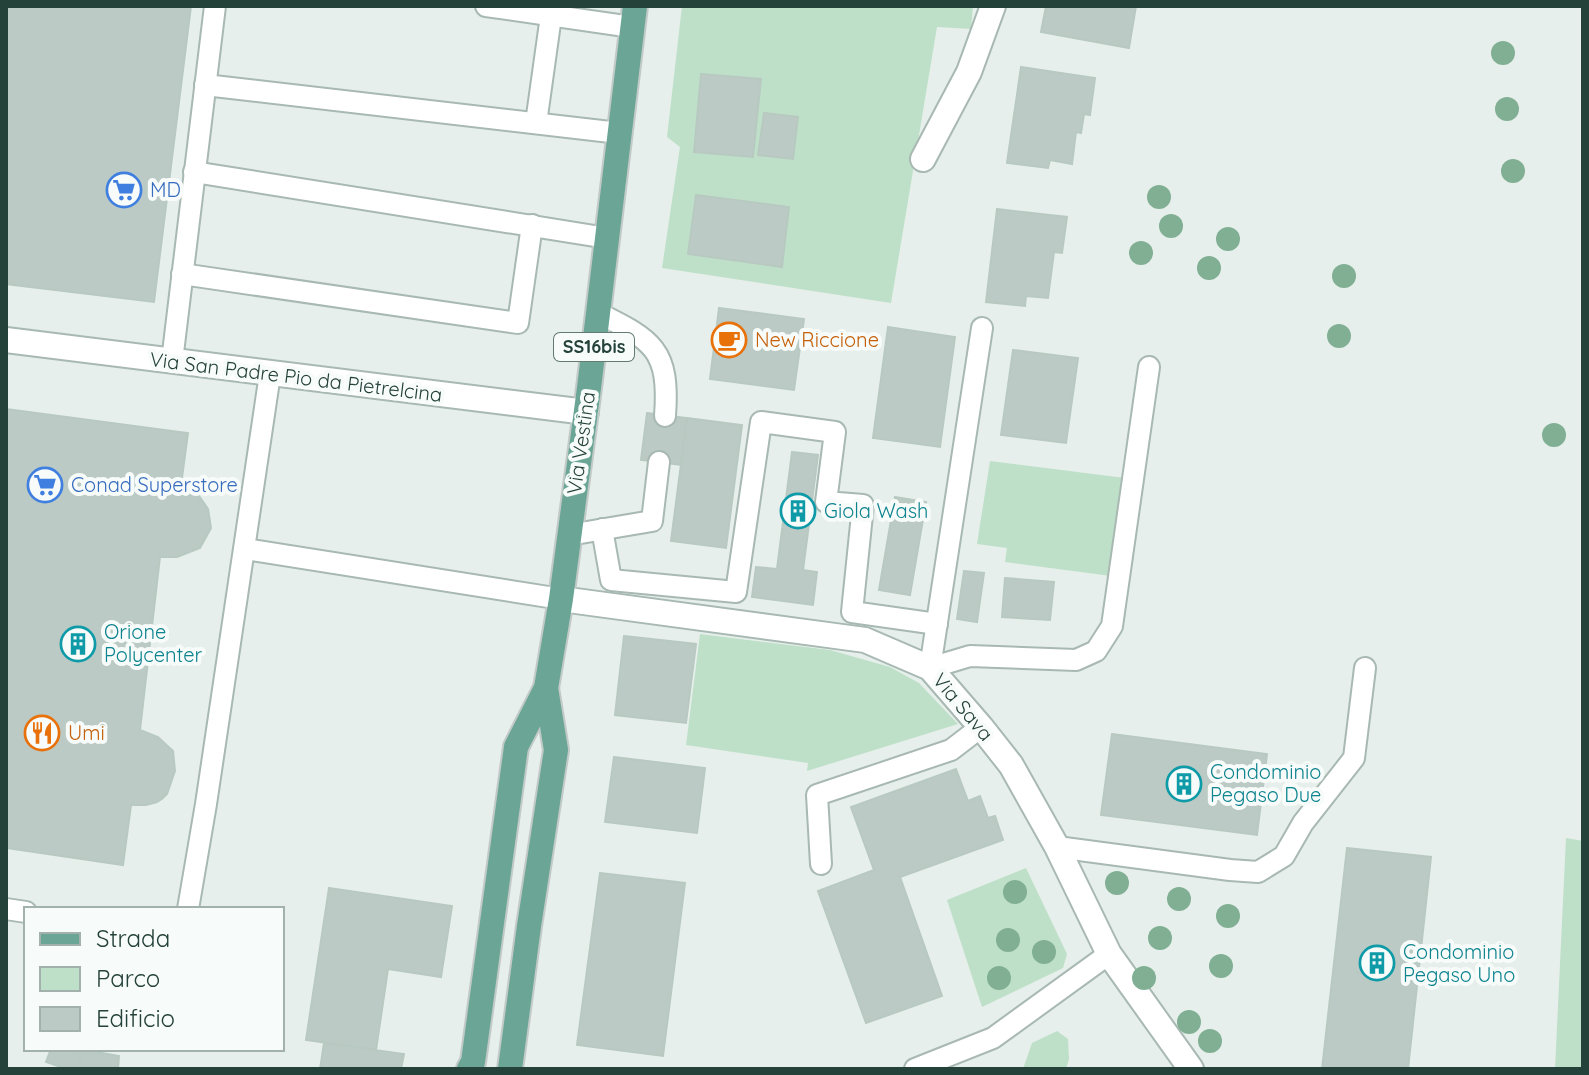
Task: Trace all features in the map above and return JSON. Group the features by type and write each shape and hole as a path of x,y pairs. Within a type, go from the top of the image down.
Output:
{"main road":[{"name":"Via Vestina","path":"469,1069 473,1062 516,747 546,688 561,599 633,17"},
{"name":"Via Vestina","path":"510,1069 556,750 546,688"}],"street":[{"path":"923,159 969,72 993,6"},
{"name":"Via San Padre Pio da Pietrelcina","path":"6,340 586,412"},
{"name":"Via Sava","path":"561,599 865,640 930,668 1011,765 1057,847 1109,954 1191,1069"}],"lane":[{"path":"172,361 215,6"},
{"path":"486,6 551,16 633,17"},
{"path":"536,123 551,16"},
{"path":"205,85 619,133"},
{"path":"194,172 607,238"},
{"path":"182,274 518,323 532,225"},
{"path":"598,313 634,331 659,356 667,393 665,416"},
{"path":"982,328 930,668 970,656 1076,660 1096,651 1112,626 1149,367"},
{"path":"188,907 270,374"},
{"path":"602,529 611,580 736,592 761,422 835,432 826,502 863,505 852,612 937,624"},
{"path":"569,535 652,521 659,462"},
{"path":"245,549 561,599"},
{"path":"1057,847 1258,872 1284,856 1303,823 1354,758 1365,668"},
{"path":"821,864 817,795 951,750 981,727"},
{"path":"915,1069 993,1038 1109,954"}],"green space":[{"path":"682,6 973,6 971,29 937,27 891,303 662,268 680,147 667,137"},
{"path":"990,461 1125,478 1111,576 1005,562 1007,548 977,544"},
{"path":"700,634 830,650 890,667 919,683 958,724 807,771 808,763 686,745"},
{"path":"1566,838 1583,841 1583,1069 1555,1069"},
{"path":"1026,868 1067,954 1063,968 982,1007 947,900"},
{"path":"1057,1031 1068,1039 1066,1069 1023,1069 1032,1043"}],"building":[{"path":"6,6 191,6 154,302 6,284"},
{"path":"1046,6 1136,6 1129,48 1041,32"},
{"path":"1021,67 1095,78 1090,115 1084,114 1081,133 1076,132 1072,164 1050,160 1048,168 1007,163"},
{"path":"701,74 761,79 753,157 694,152"},
{"path":"764,113 798,117 793,159 758,155"},
{"path":"696,195 789,207 782,267 688,254"},
{"path":"997,209 1067,217 1062,253 1054,252 1048,298 1026,296 1025,306 986,302"},
{"path":"719,308 804,319 794,390 710,379"},
{"path":"888,327 955,337 940,447 873,438"},
{"path":"1013,350 1078,358 1066,443 1001,435"},
{"name":"Orione Polycenter","path":"6,409 188,433 181,485 197,493 208,509 211,528 200,548 177,557 160,557 140,730 158,737 173,751 175,771 163,798 146,805 131,805 123,865 6,848"},
{"path":"647,413 687,418 681,465 641,460"},
{"path":"687,418 742,425 726,548 671,541"},
{"name":"Giola Wash","path":"792,452 818,455 803,570 817,572 813,605 752,597 756,567 777,569"},
{"path":"895,497 926,502 910,595 879,590"},
{"path":"964,571 984,573 977,622 957,619"},
{"path":"1005,578 1054,582 1050,620 1002,617"},
{"path":"624,636 696,644 686,723 615,715"},
{"name":"Condominio Pegaso Due","path":"1112,734 1267,754 1257,835 1101,815"},
{"path":"614,757 705,768 697,833 605,822"},
{"path":"956,769 968,801 980,796 988,818 995,816 1003,840 900,877 942,996 866,1023 818,891 874,870 851,807"},
{"name":"Condominio Pegaso Uno","path":"1347,848 1431,857 1408,1069 1322,1069"},
{"path":"600,873 685,883 663,1056 577,1045"},
{"path":"329,888 452,906 441,977 388,969 376,1050 306,1040"},
{"path":"324,1043 404,1054 401,1069 320,1069"},
{"path":"50,1051 80,1051 80,1069 46,1062"},
{"path":"80,1051 119,1056 118,1069 80,1069"}],"place":[{"name":"MD","path":"124,190"},
{"name":"New Riccione","path":"729,340"},
{"name":"Conad Superstore","path":"45,485"},
{"name":"Giola Wash","path":"798,511"},
{"name":"Orione Polycenter","path":"78,644"},
{"name":"Umi","path":"42,733"},
{"name":"Condominio Pegaso Due","path":"1184,784"},
{"name":"Condominio Pegaso Uno","path":"1377,963"}]}
